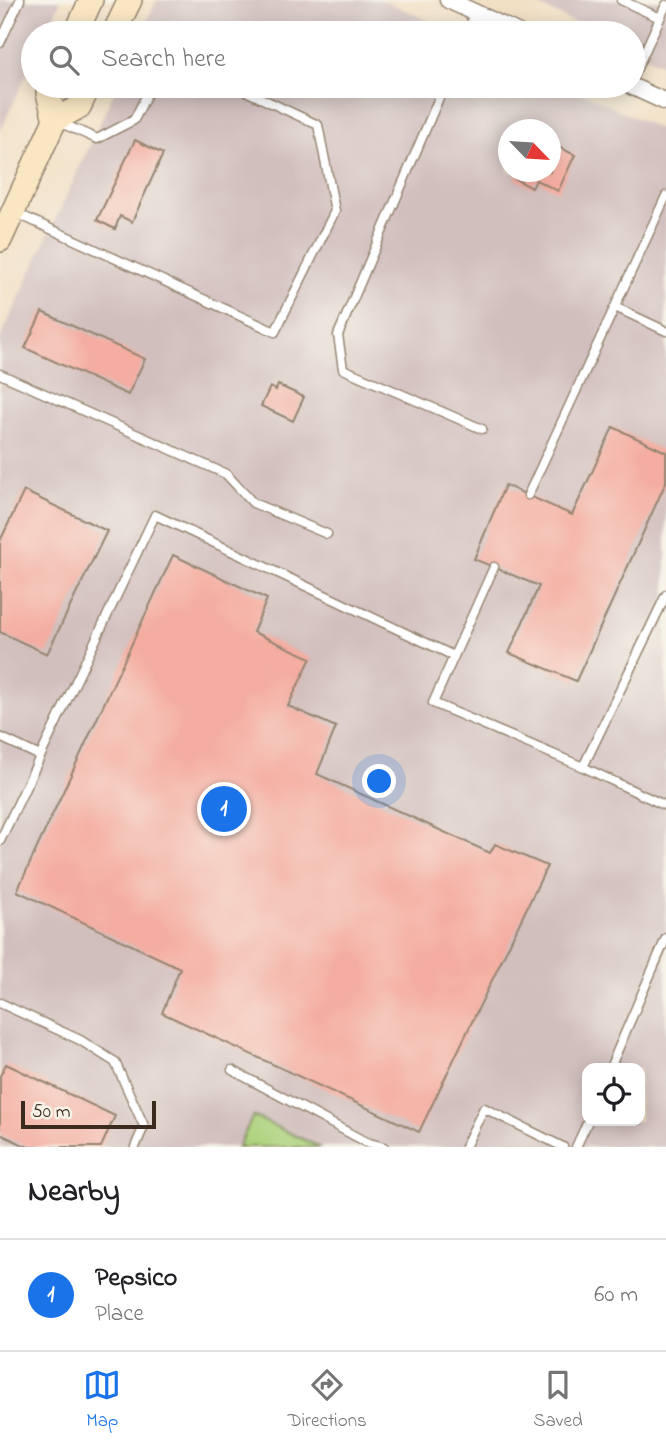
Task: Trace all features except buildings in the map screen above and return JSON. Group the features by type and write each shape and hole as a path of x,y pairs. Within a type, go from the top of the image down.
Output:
{"street":[{"path":"81,21 91,0"},
{"path":"120,21 130,0"},
{"path":"452,1 493,21"},
{"path":"645,92 666,102"},
{"path":"49,98 55,120"},
{"path":"0,240 55,120 79,107 83,98"}],"lane":[{"path":"0,43 20,0"},
{"path":"621,0 660,18"},
{"path":"645,49 666,5"},
{"path":"472,21 475,13"},
{"path":"55,120 97,139 134,120 144,98"},
{"path":"13,212 275,332 335,211 318,125 261,98"},
{"path":"439,98 338,335 343,369 482,429"},
{"path":"528,495 666,196"},
{"path":"615,307 666,331"},
{"path":"0,374 226,474 254,503 327,534"},
{"path":"0,841 155,515 454,656"},
{"path":"494,567 433,703 583,767 666,806"},
{"path":"583,767 666,595"},
{"path":"0,737 40,756"},
{"path":"612,1063 666,938"},
{"path":"0,1003 80,1040 115,1062 144,1126 135,1147"},
{"path":"232,1070 366,1142 384,1147"},
{"path":"465,1147 484,1108 563,1147"},
{"path":"576,1147 585,1126"}],"shaded area":[{"path":"0,0 61,0 51,21 21,21 21,86 0,132"},
{"path":"157,0 383,0 430,21 147,21"},
{"path":"527,0 666,0 666,67 645,57 645,21 570,21"},
{"path":"111,98 593,98 666,132 666,1147 320,1147 253,1116 238,1147 0,1147 0,339"}],"green space":[{"path":"253,1116 320,1147 238,1147"}],"place":[{"name":"Pepsico","path":"224,809"}]}
